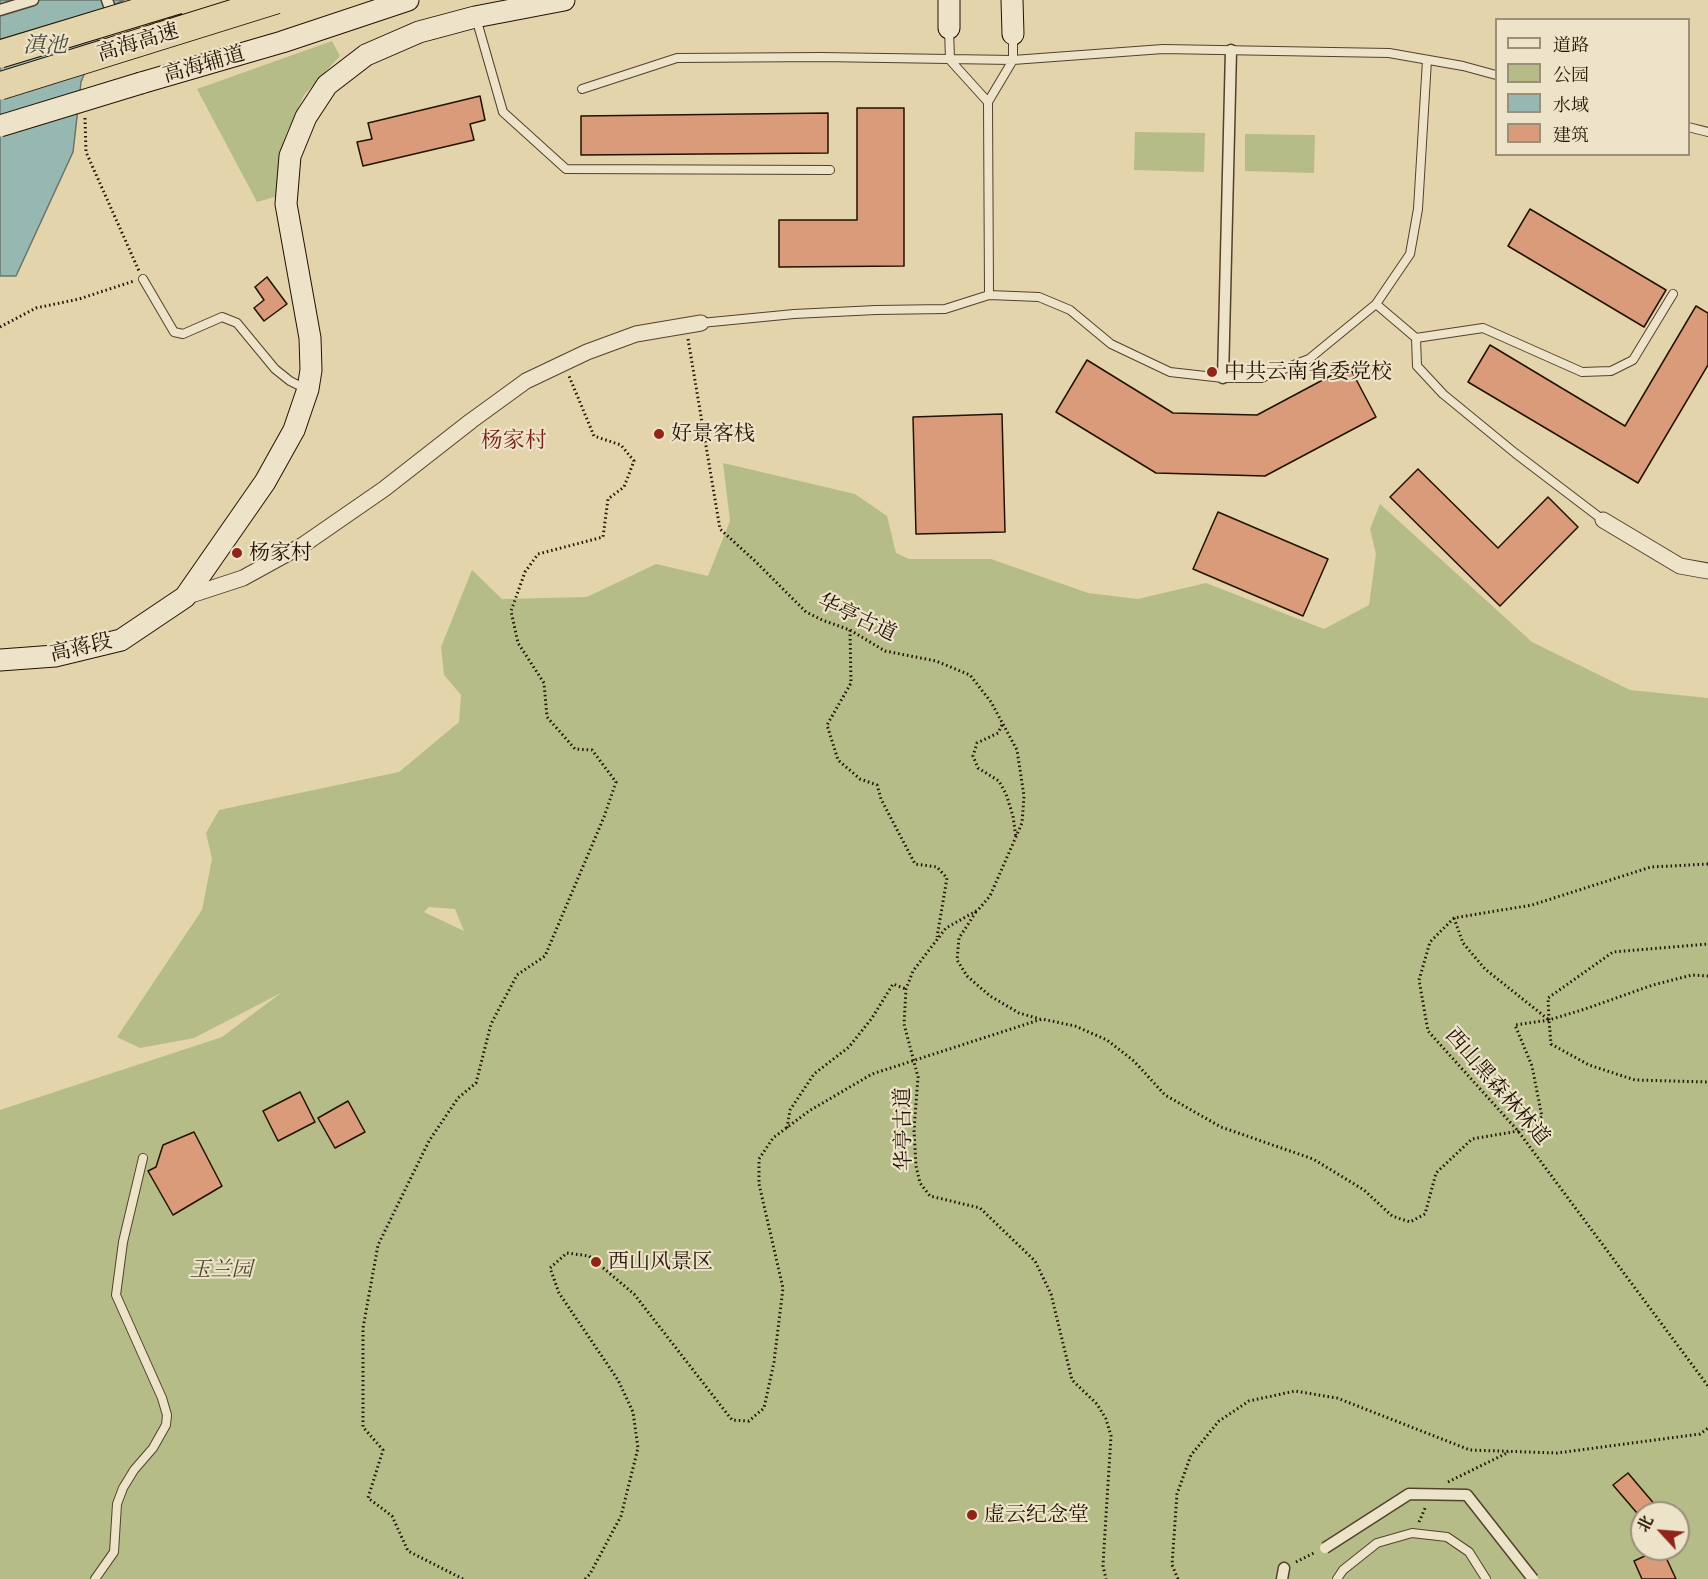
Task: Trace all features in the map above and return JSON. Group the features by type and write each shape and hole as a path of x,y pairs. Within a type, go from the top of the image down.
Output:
{"highway":[{"name":"高海高速","path":"0,54 178,0"},
{"name":"高海高速","path":"0,86 276,0"}],"main road":[{"name":"高海辅道","path":"0,126 282,42 408,0"},
{"path":"185,597 265,482 294,430 308,389 311,370 310,338 286,204 290,156 306,117 327,85 366,55 418,32 475,17 564,0"},
{"path":"949,0 949,28"},
{"path":"1012,0 1013,34"},
{"name":"高蒋段","path":"0,660 55,656 121,640 185,597"}],"street":[{"path":"0,10 33,0"},
{"path":"106,0 119,31"},
{"path":"1223,378 1231,50"},
{"path":"185,597 243,578 303,545 384,489 526,381 587,352 636,334 694,324"},
{"path":"1604,520 1680,566 1708,571"},
{"path":"1325,1548 1409,1494 1467,1495 1533,1579"}],"lane":[{"path":"475,17 503,111 566,169 830,170"},
{"path":"949,28 950,60 988,102"},
{"path":"989,295 988,102 1013,60 1013,34"},
{"path":"582,89 676,58 821,57 1013,60 1163,49 1389,54 1463,66 1495,74"},
{"path":"694,324 794,314 945,309 989,295 1039,297 1070,310 1111,344 1170,372 1223,378 1261,378 1308,359 1377,304 1410,254 1419,209 1427,60"},
{"path":"1690,127 1708,132"},
{"path":"143,279 174,332 183,334 222,317 237,323 275,369 290,381 308,389"},
{"path":"1416,338 1483,328 1582,372 1611,371 1633,360 1673,294"},
{"path":"1377,304 1416,338 1417,366 1443,394 1515,453 1604,520"},
{"path":"94,1579 114,1552 117,1504 123,1488 134,1470 153,1448 166,1425 167,1415 162,1398 116,1295 123,1242 143,1158"},
{"path":"1337,1579 1343,1570 1377,1543 1412,1533 1447,1537 1469,1552 1485,1579"}],"path":[{"path":"0,327 36,308 79,299 143,279 86,152 85,109"},
{"name":"华亭古道","path":"694,324 720,530 806,612 850,630 885,651 936,661 970,675 992,702 1017,750 1024,796 1022,823 990,896 978,910 946,928 936,938 913,971 906,989 904,1024 918,1077 914,1130 916,1166 920,1183 930,1196 980,1208 1035,1261 1051,1294 1072,1380 1097,1404 1106,1419 1111,1436 1103,1566 1106,1579"},
{"path":"463,1579 408,1551 392,1516 369,1498 383,1450 363,1427 363,1328 378,1245 429,1141 458,1098 476,1083 491,1024 517,975 545,956 604,817 616,782 592,750 575,749 547,717 544,683 518,643 511,611 525,572 538,554 603,537 608,500 624,487 634,461 621,445 594,436 571,379 560,365"},
{"path":"850,630 851,683 827,725 838,760 860,779 878,785 881,799 915,864 937,867 947,878 936,938"},
{"path":"1002,724 998,733 977,743 973,756 978,768 999,781 1006,794 1016,840"},
{"path":"1549,1020 1485,969 1463,943 1454,918 1533,905 1651,867 1708,864"},
{"path":"978,910 959,938 957,960 967,976 990,996 1019,1013 1075,1026 1107,1040 1134,1061 1165,1095 1221,1127 1313,1159 1364,1190 1392,1216 1410,1222 1425,1214 1436,1173 1472,1139 1518,1131 1542,1117 1532,1066 1515,1025 1549,1020 1653,984 1692,975 1708,976"},
{"name":"西山黑森林林道","path":"1454,918 1430,942 1419,980 1428,1031 1518,1131 1708,1386"},
{"path":"1708,944 1613,952 1548,998 1551,1044 1589,1065 1635,1080 1708,1082"},
{"path":"787,1128 790,1110 813,1074 849,1047 872,1018 893,984 906,989"},
{"path":"585,1579 590,1574 621,1516 638,1448 633,1412 618,1380 559,1293 550,1268 567,1252 589,1256 634,1294 732,1420 749,1421 764,1408 774,1362 783,1288 759,1184 759,1158 773,1138 809,1111 872,1074 1042,1019"},
{"path":"1178,1579 1172,1565 1177,1494 1191,1455 1219,1421 1249,1401 1295,1391 1337,1398 1470,1450 1557,1453 1700,1434 1708,1428"},
{"path":"1283,1573 1325,1548"}],"green space":[{"path":"332,41 340,56 304,95 285,137 278,196 257,202 197,89"},
{"path":"1135,132 1205,133 1204,172 1134,170"},
{"path":"1245,134 1315,135 1314,173 1245,171"},
{"name":"玉兰园","path":"723,463 855,494 887,516 896,553 909,559 991,559 1088,593 1138,599 1206,583 1324,629 1369,605 1376,554 1370,529 1380,504 1532,642 1630,690 1708,698 1708,1579 0,1579 0,1110 222,1037 281,993 194,1038 140,1048 117,1037 202,910 212,859 206,833 219,810 399,772 459,722 461,695 444,675 441,647 472,570 502,599 587,597 656,564 708,576 730,521","holes":["429,907 455,909 464,931 424,912"]}],"water":[{"name":"滇池","path":"0,0 124,0 111,6 81,82 73,152 16,276 0,276"}],"building":[{"path":"480,96 485,120 470,124 474,140 363,166 357,142 372,139 368,123"},
{"path":"857,108 904,108 904,266 779,267 779,220 857,220"},
{"path":"828,113 828,153 581,155 581,116"},
{"path":"1530,209 1666,290 1644,327 1508,246"},
{"path":"267,277 287,304 264,321 254,308 264,300 255,287"},
{"path":"1696,306 1708,313 1708,365 1638,483 1468,382 1490,345 1625,426"},
{"path":"1087,360 1173,413 1257,415 1349,366 1376,417 1265,476 1156,473 1056,412"},
{"path":"1002,414 1005,532 916,534 913,417"},
{"path":"1418,469 1498,548 1548,497 1578,527 1500,606 1390,497"},
{"path":"1218,512 1328,559 1303,616 1193,569"},
{"path":"300,1092 315,1122 278,1141 263,1111"},
{"path":"348,1101 365,1132 335,1148 318,1118"},
{"path":"194,1132 222,1186 173,1215 148,1171 156,1167 163,1145"},
{"path":"1628,1473 1652,1501 1630,1501 1630,1505 1613,1485"},
{"path":"1634,1561 1668,1561 1676,1579 1642,1579"}],"place":[{"name":"中共云南省委党校","path":"1212,372"},
{"name":"好景客栈","path":"659,434"},
{"name":"杨家村","path":"237,553"},
{"name":"西山风景区","path":"596,1262"},
{"name":"虚云纪念堂","path":"972,1515"}],"district":[{"name":"杨家村","path":"514,441"}]}
